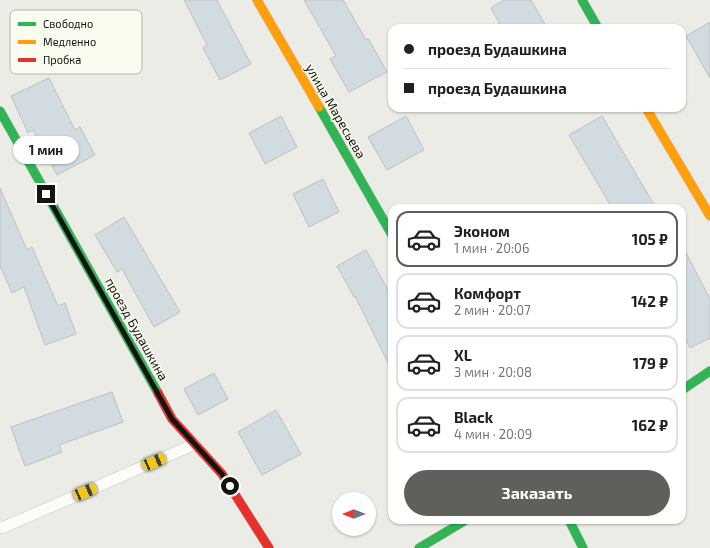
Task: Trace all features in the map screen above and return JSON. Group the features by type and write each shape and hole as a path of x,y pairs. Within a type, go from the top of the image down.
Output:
{"street":[{"name":"улица Маресьева","path":"257,0 388,228"},
{"path":"582,0 596,24"},
{"name":"проезд Будашкина","path":"0,111 172,419 222,474 269,548"},
{"path":"648,112 710,216"},
{"path":"686,387 710,371"},
{"path":"419,548 459,524"},
{"path":"571,524 583,548"}],"lane":[{"path":"2,528 195,444"}],"building":[{"path":"184,0 217,0 251,64 220,80 203,48 207,45"},
{"path":"304,0 343,0 366,40 368,38 387,72 349,92 330,59 336,56"},
{"path":"504,0 531,0 545,24 500,24 491,8"},
{"path":"710,22 710,78 686,36"},
{"path":"49,78 75,130 80,127 95,155 57,175 33,130 28,133 11,96"},
{"path":"281,116 297,147 265,164 249,133"},
{"path":"406,116 424,150 387,170 368,137"},
{"path":"602,116 654,204 610,204 569,135"},
{"path":"323,179 339,212 309,227 293,194"},
{"path":"0,188 27,250 32,247 58,306 65,303 76,334 45,345 24,287 12,293 0,266"},
{"path":"124,217 180,312 154,327 122,269 117,272 95,235"},
{"path":"366,250 388,290 388,363 355,296 354,297 337,266"},
{"path":"686,253 710,299 710,338 690,348 686,340"},
{"path":"214,373 228,399 198,415 184,389"},
{"path":"112,392 123,422 59,445 62,452 25,466 11,427"},
{"path":"276,410 301,454 262,475 238,432"}],"traffic: fast":[{"path":"582,0 596,24"},
{"path":"319,107 388,228"},
{"path":"0,111 158,393"},
{"path":"686,387 710,371"},
{"path":"419,548 459,524"},
{"path":"571,524 583,548"}],"traffic: slow":[{"path":"257,0 319,107"},
{"path":"648,112 710,216"}],"traffic: jam":[{"path":"158,393 172,419 222,474 269,548"}],"route":[{"path":"46,194 172,419 222,474 230,486"}]}
